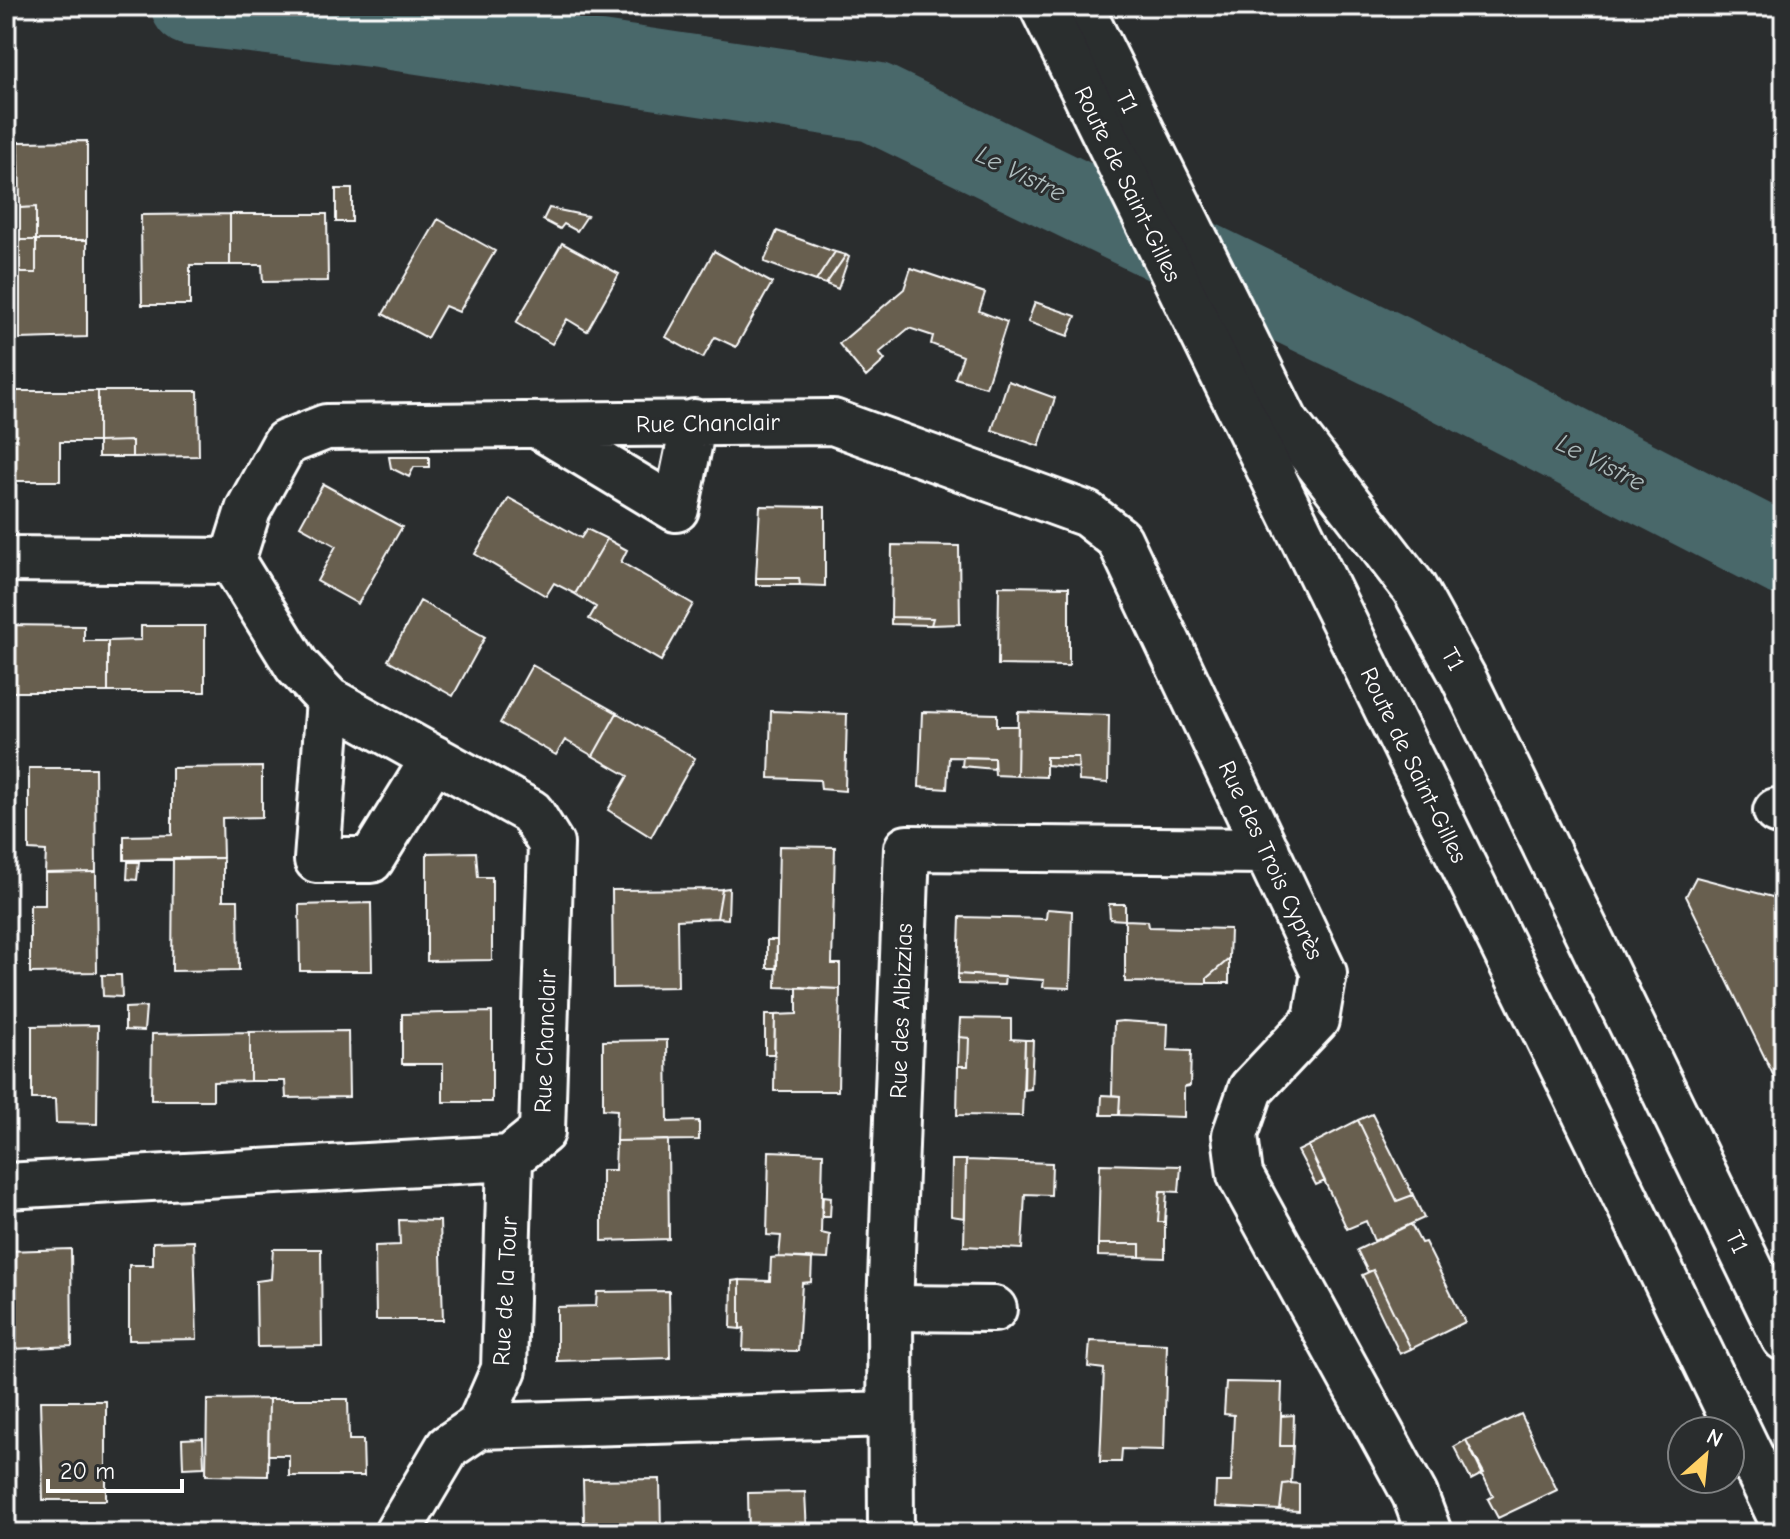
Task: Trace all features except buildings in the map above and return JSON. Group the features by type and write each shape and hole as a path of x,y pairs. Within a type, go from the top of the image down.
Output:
{"street":[{"name":"Route de Saint-Gilles","path":"1042,6 1126,139 1269,429 1566,1074 1784,1525"},
{"name":"T1","path":"1080,6 1126,139"},
{"path":"540,427 676,509 694,422"},
{"name":"Rue Chanclair","path":"510,1158 542,1132 551,844 531,812 329,700 297,666 232,561 248,510 285,443 326,427 833,422"},
{"name":"Rue des Trois Cyprès","path":"833,422 1087,514 1119,539 1324,973 1316,1020 1251,1089 1235,1135 1240,1175 1415,1495 1429,1533"},
{"name":"T1","path":"1269,429 1414,588 1463,677 1784,1338"},
{"path":"6,559 232,561"},
{"path":"329,700 317,860 371,860 434,758"},
{"name":"Rue des Albizzias","path":"891,1533 890,1308 907,848 1267,851"},
{"path":"6,1186 510,1158"},
{"name":"Rue de la Tour","path":"479,1426 504,1369 510,1158"},
{"path":"890,1308 994,1309"},
{"path":"397,1533 448,1447 479,1426 890,1414"}],"waterway":[{"name":"Le Vistre","path":"191,6 372,27 874,102 1394,355 1784,556"}]}
